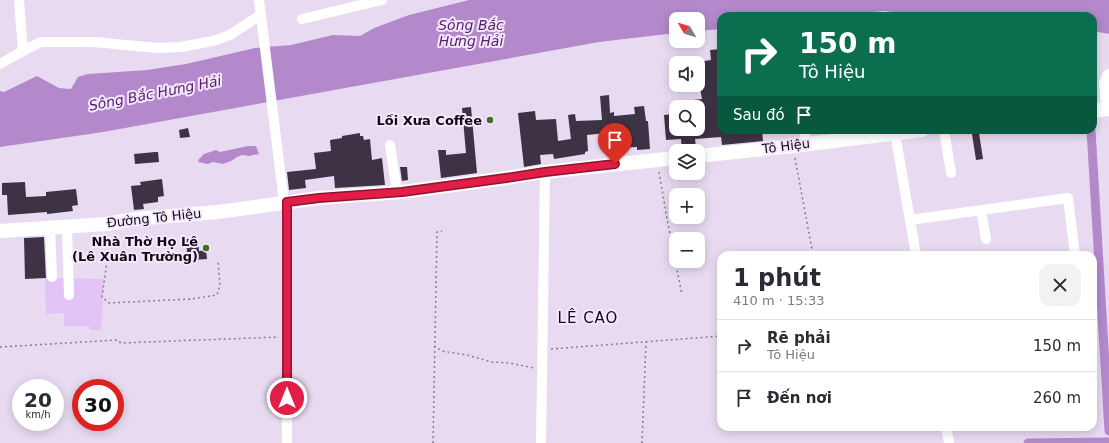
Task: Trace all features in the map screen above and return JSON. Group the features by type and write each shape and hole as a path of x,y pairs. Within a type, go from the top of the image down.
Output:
{"main road":[{"path":"1103,110 1106,84 1109,76"},
{"name":"Tô Hiệu","path":"705,155 799,145 849,134"},
{"path":"286,202 397,192 545,172 669,159"},
{"name":"Đường Tô Hiệu","path":"0,231 106,224 135,219 218,212 286,202"}],"street":[{"path":"19,0 23,51"},
{"path":"259,0 286,202 287,443"},
{"path":"302,19 382,0"},
{"path":"0,64 41,42 94,42 157,48 181,47 213,41 230,35 260,15"},
{"path":"799,145 803,134"},
{"path":"901,134 910,220 915,251"},
{"path":"945,134 951,173"},
{"path":"390,146 397,192"},
{"path":"541,443 545,172"},
{"path":"910,220 1068,198 1075,251"},
{"path":"981,210 986,239"},
{"path":"67,227 68,294"},
{"path":"50,228 52,277"},
{"path":"947,431 949,443"}],"path":[{"path":"799,145 812,251"},
{"path":"658,160 667,219 682,295"},
{"path":"106,224 109,247 102,297 109,303 191,299 216,296 220,285 218,261"},
{"path":"433,443 437,232 442,231"},
{"path":"542,347 550,349 717,336"},
{"path":"0,347 117,340 121,343 287,337"},
{"path":"642,443 646,342"},
{"path":"434,346 442,350 492,362 509,363 541,369"}],"shaded area":[{"path":"45,278 104,279 101,330 90,330 89,326 64,326 64,313 46,314"}],"water":[{"name":"Sông Bắc Hưng Hải","path":"469,0 1109,0 1109,34 1097,32 1097,12 717,12 717,29 705,30 705,12 669,12 669,34 599,42 103,132 0,147 0,91 4,92 37,76 59,88 71,89 78,77 88,74 147,70 186,64 255,48 291,45 333,35 360,36 374,28 409,15"},
{"path":"248,146 256,146 259,154 249,156 242,155 223,164 198,162 204,154 216,150 220,152"}],"building":[{"path":"717,49 717,134 762,134 763,141 722,145 721,137 695,139 696,144 681,144 681,139 666,140 664,115 669,114 669,136 705,136 705,100 693,100 702,99 701,92 705,92 705,61 711,60 710,50"},
{"path":"609,95 610,113 614,112 614,116 635,114 634,107 644,106 646,121 648,121 650,149 637,150 637,147 617,148 617,151 608,151 606,133 587,135 588,151 585,152 585,154 554,159 553,154 540,155 541,164 524,167 518,113 535,111 536,120 556,119 558,141 571,139 568,115 575,114 576,121 602,120 600,96"},
{"path":"471,107 477,173 441,178 438,150 446,150 446,155 466,153 462,108"},
{"path":"188,128 190,137 180,138 179,130"},
{"path":"360,133 360,136 363,136 364,140 370,139 372,160 382,158 385,185 335,188 334,176 305,180 306,188 289,190 287,172 316,169 314,153 331,151 330,140"},
{"path":"972,134 979,134 983,159 976,160"},
{"path":"158,152 159,162 135,164 134,154"},
{"path":"400,167 407,167 408,180 402,181"},
{"path":"162,179 164,196 158,197 158,202 143,204 144,209 134,210 131,186 141,185 140,182"},
{"path":"25,182 26,197 46,196 46,192 76,189 78,205 72,206 73,211 47,214 47,212 8,215 7,195 2,195 2,183"},
{"path":"44,237 46,278 25,279 24,238"},
{"path":"186,239 198,239 199,251 206,250 207,259 193,260 192,252 187,252"}],"waterway":[{"path":"1091,134 1109,431"},
{"path":"1028,443 1109,442"}],"place":[{"name":"Lối Xưa Coffee","path":"490,120"},
{"name":"Nhà Thờ Họ Lê (Lê Xuân Trường)","path":"206,248"}],"district":[{"name":"LÊ CAO","path":"588,318"}],"route":[{"path":"287,398 287,202 319,198 402,192 615,164"}]}
